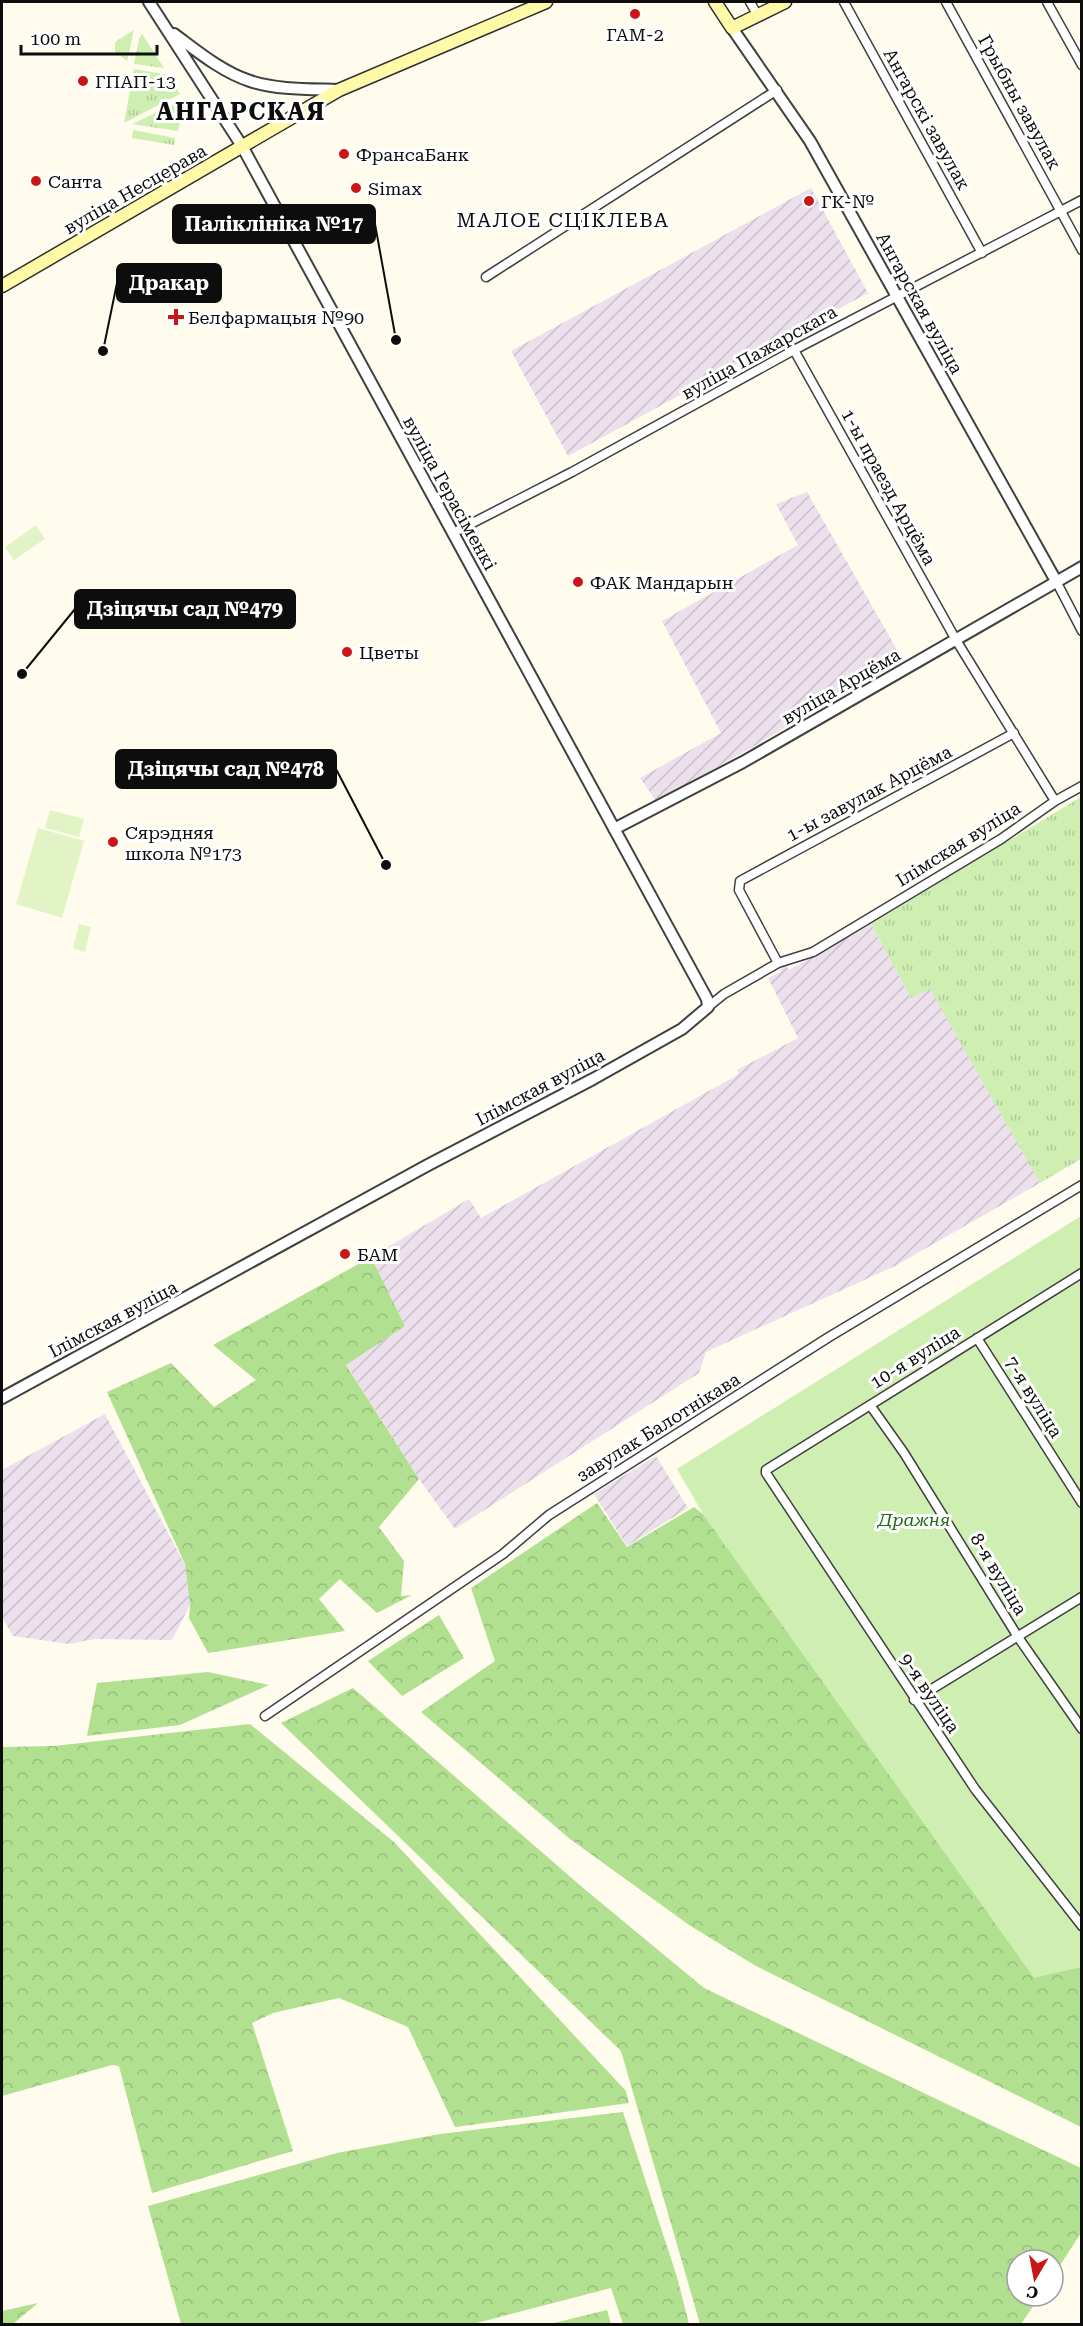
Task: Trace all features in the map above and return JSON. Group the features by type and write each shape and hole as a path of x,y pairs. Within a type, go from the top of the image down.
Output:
{"main road":[{"name":"вуліца Несцерава","path":"2,286 339,90 546,2"},
{"name":"Ангарская вуліца","path":"715,2 732,28"},
{"path":"732,28 785,2"}],"street":[{"name":"вуліца Герасіменкі","path":"149,2 242,146 707,999 708,1007"},
{"path":"750,2 758,16"},
{"name":"Ангарскі завулак","path":"844,2 982,253"},
{"name":"Грыбны завулак","path":"946,2 1082,250"},
{"path":"1047,2 1082,65"},
{"name":"Ангарская вуліца","path":"732,28 777,90 810,141 1082,631"},
{"path":"169,30 225,70 249,81 270,86 339,90"},
{"path":"486,277 777,90"},
{"name":"вуліца Пажарскага","path":"453,533 572,472 794,350 1082,200"},
{"name":"1-ы праезд Арцёма","path":"794,350 956,640"},
{"name":"вуліца Арцёма","path":"614,829 738,764 1082,567"},
{"path":"956,640 1055,801"},
{"name":"1-ы завулак Арцёма","path":"778,963 739,890 740,881 1014,733"},
{"name":"Ілімская вуліца","path":"2,1398 428,1165 594,1079 682,1029 724,994 778,963 813,952 1001,839 1055,801 1082,786"},
{"name":"завулак Балотнікава","path":"265,1716 502,1554 549,1515 829,1337 1082,1185"},
{"name":"10-я вуліца","path":"766,1470 1081,1275"},
{"name":"7-я вуліца","path":"977,1338 1082,1503"},
{"name":"8-я вуліца","path":"870,1404 904,1453 1018,1636 1082,1729"},
{"name":"9-я вуліца","path":"766,1470 914,1700 975,1790 1082,1926"},
{"path":"914,1700 1082,1597"}],"shaded area":[{"path":"811,188 868,293 568,456 511,351"},
{"path":"807,492 896,648 897,660 758,744 656,801 640,778 721,733 662,621 798,545 776,504"},
{"path":"871,924 911,998 930,988 1040,1183 895,1266 706,1352 699,1373 455,1529 419,1479 346,1364 405,1326 371,1257 469,1199 481,1218 734,1077 739,1073 737,1070 798,1038 768,978 781,972 780,969 786,965 789,970"},
{"path":"105,1414 185,1565 190,1605 172,1640 95,1639 69,1644 13,1636 2,1617 2,1470"},
{"path":"656,1456 688,1508 627,1546 594,1494"}],"green space":[{"path":"134,30 127,61 115,52 115,42"},
{"path":"142,34 164,68 134,64"},
{"path":"134,69 169,75 180,94 124,123"},
{"path":"181,101 184,102 178,131 132,124"},
{"path":"133,130 175,138 174,145 132,138"},
{"path":"36,525 45,539 14,560 5,547"},
{"path":"1081,797 1081,1159 1040,1183 930,989 911,998 871,924"},
{"path":"50,810 84,819 79,837 45,828"},
{"path":"38,828 84,841 62,918 16,904"},
{"path":"79,924 91,927 85,952 73,948"},
{"name":"Дражня","path":"1081,1216 1081,1967 1034,1978 703,1514 677,1469"},
{"path":"371,1257 405,1326 346,1365 419,1479 379,1527 404,1561 401,1596 412,1595 377,1613 340,1579 319,1599 345,1631 208,1653 189,1618 190,1605 185,1564 107,1392 171,1363 214,1407 256,1380 213,1345"},
{"path":"597,1503 627,1547 694,1507 703,1514 1034,1977 1081,1967 1081,2127 756,1966 689,1925 570,1839 421,1712 495,1661 471,1588"},
{"path":"439,1615 464,1658 402,1696 368,1661"},
{"path":"208,1672 269,1685 180,1725 87,1736 97,1683"},
{"path":"353,1688 582,1887 704,1988 1081,2168 1081,2233 1065,2258 1065,2248 1005,2248 1005,2308 1032,2308 1021,2324 700,2324 621,2051 281,1723"},
{"path":"250,1724 394,1842 626,2091 629,2103 455,2127 408,2027 339,1998 273,2013 252,2023 293,2151 152,2193 119,2066 112,2065 2,2096 2,1747 54,1746"},
{"path":"623,2112 677,2277 689,2324 623,2324 611,2288 473,2324 181,2324 148,2206 337,2153 440,2134"},
{"path":"38,2303 13,2324 2,2324 2,2311"},
{"path":"607,2310 611,2324 550,2324"}],"place":[{"name":"ГАМ-2","path":"635,14"},
{"name":"ГПАП-13","path":"83,81"},
{"name":"ФрансаБанк","path":"344,154"},
{"name":"Санта","path":"36,181"},
{"name":"Simax","path":"356,188"},
{"name":"ГК-№","path":"809,201"},
{"name":"Белфармацыя №90","path":"176,317"},
{"name":"Паліклініка №17","path":"396,340"},
{"name":"Дракар","path":"103,351"},
{"name":"ФАК Мандарын","path":"578,582"},
{"name":"Цветы","path":"347,652"},
{"name":"Дзіцячы сад №479","path":"22,674"},
{"name":"Сярэдняя школа №173","path":"113,842"},
{"name":"Дзіцячы сад №478","path":"386,865"},
{"name":"БАМ","path":"345,1254"}],"district":[{"name":"АНГАРСКАЯ","path":"241,112"},
{"name":"МАЛОЕ СЦІКЛЕВА","path":"563,220"}]}
